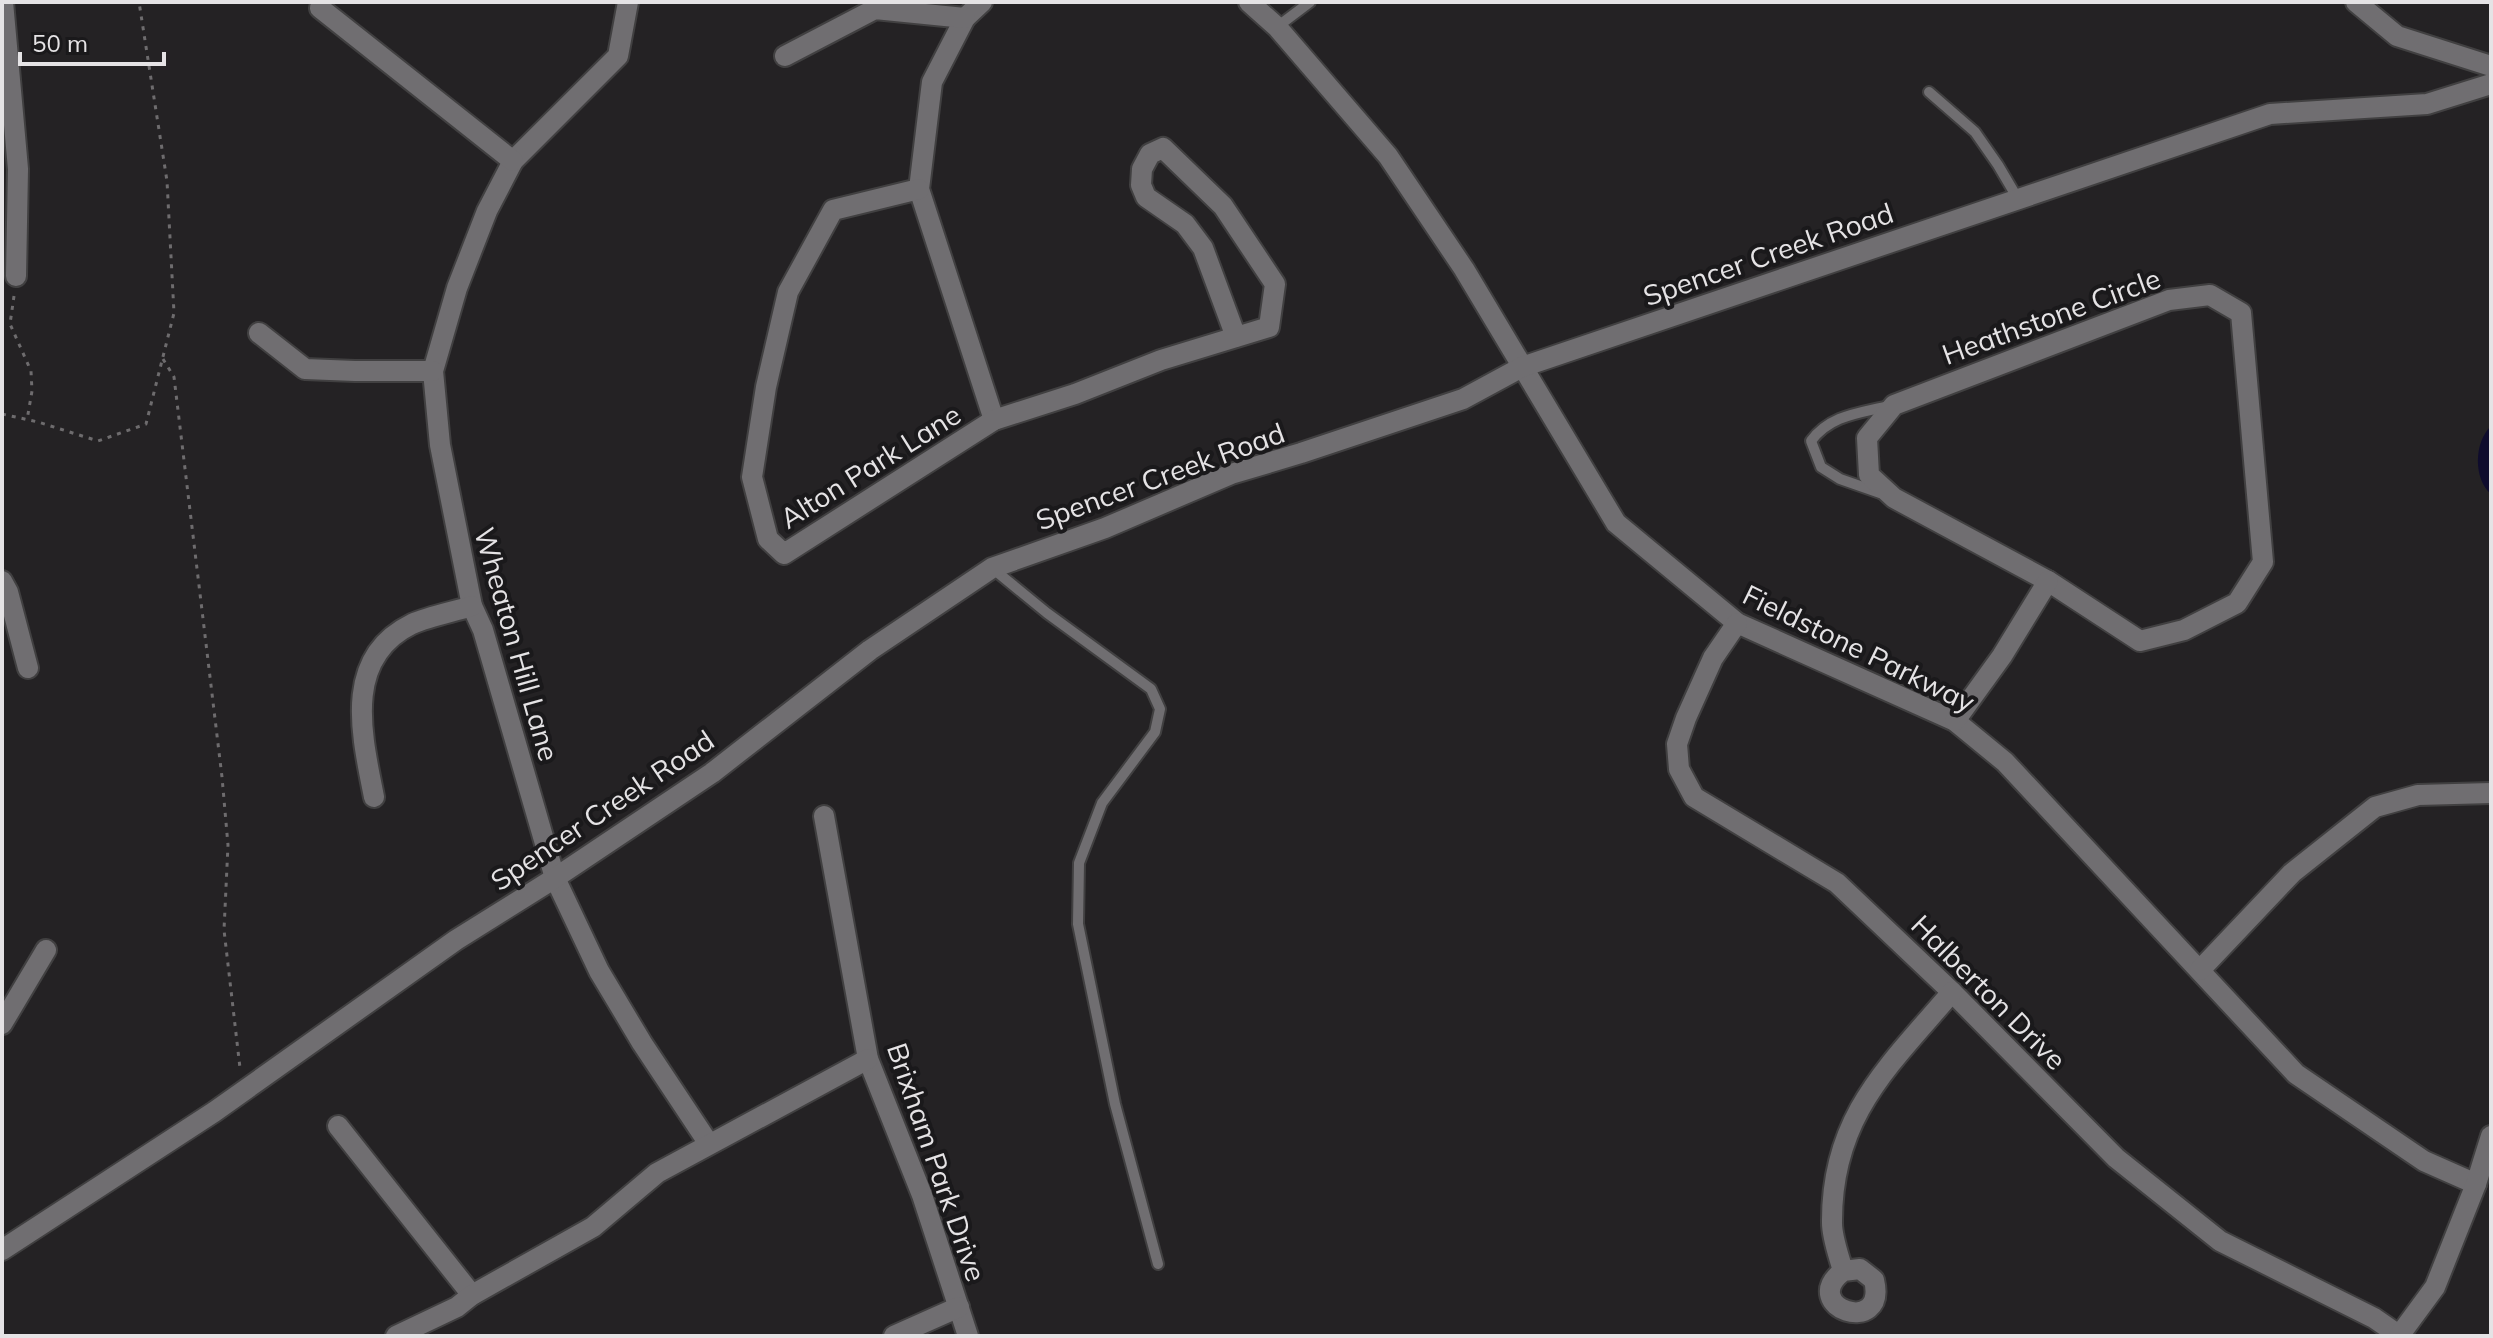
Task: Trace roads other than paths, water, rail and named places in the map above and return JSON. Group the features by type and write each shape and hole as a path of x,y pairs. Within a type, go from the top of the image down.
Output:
{"street":[{"path":"3,2 18,169 16,276"},
{"name":"Wheaton Hill Lane","path":"628,2 618,56 513,161 487,211 457,288 433,371 440,445 472,606 483,630 555,878 599,971 709,1144"},
{"path":"982,2 965,18 932,82 919,189 994,420"},
{"name":"Fieldstone Parkway","path":"1249,2 1277,27 1388,156 1464,269 1616,523 1737,623 1955,721 2005,762 2296,1074 2424,1161 2476,1184"},
{"path":"2356,2 2397,36 2491,66"},
{"path":"320,8 513,161"},
{"path":"785,56 875,9 965,18"},
{"name":"Spencer Creek Road","path":"2,1250 243,1091 456,940 712,773 870,650 992,568 1105,528 1231,474 1463,399 1522,367 2270,114 2427,104 2491,84"},
{"name":"Alton Park Lane","path":"919,189 833,210 788,292 766,387 752,477 768,539 784,554 994,420 1075,394 1161,360 1269,327 1275,284 1223,206 1163,148 1150,154 1142,169 1141,185 1146,197 1185,224 1203,248 1236,337"},
{"name":"Heathstone Circle","path":"2210,295 2241,313 2263,562 2237,603 2184,630 2140,641 2048,581 1894,498 1869,475 1867,438 1894,405 2169,300 2210,295"},
{"path":"259,333 305,369 433,371"},
{"path":"2,581 8,592 28,668"},
{"path":"1955,721 2002,656 2048,581"},
{"path":"374,797 362,736 363,683 380,648 412,624 472,606"},
{"name":"Halberton Drive","path":"1737,623 1713,658 1677,744 1679,769 1694,797 1837,883 1952,992 2116,1158 2220,1241 2374,1318 2400,1336"},
{"path":"2200,970 2292,873 2375,807 2418,795 2491,793"},
{"name":"Brixham Park Drive","path":"824,816 868,1059 922,1195 968,1336"},
{"path":"2,1024 46,950"},
{"path":"1843,1271 1832,1226 1836,1165 1848,1129 1873,1085 1952,992"},
{"path":"396,1336 457,1307 472,1295 593,1227 657,1173 868,1059"},
{"path":"338,1126 472,1295"},
{"path":"2400,1336 2435,1287 2476,1184 2491,1136"},
{"path":"894,1336 959,1307"}],"lane":[{"path":"1277,27 1310,2"},
{"path":"1929,92 1975,132 2018,199"},
{"path":"1894,405 1842,417 1821,428 1811,441 1821,467 1840,479 1894,498"},
{"path":"992,568 1047,613 1151,689 1160,709 1155,732 1102,803 1079,863 1078,924 1115,1104 1158,1264"}]}
